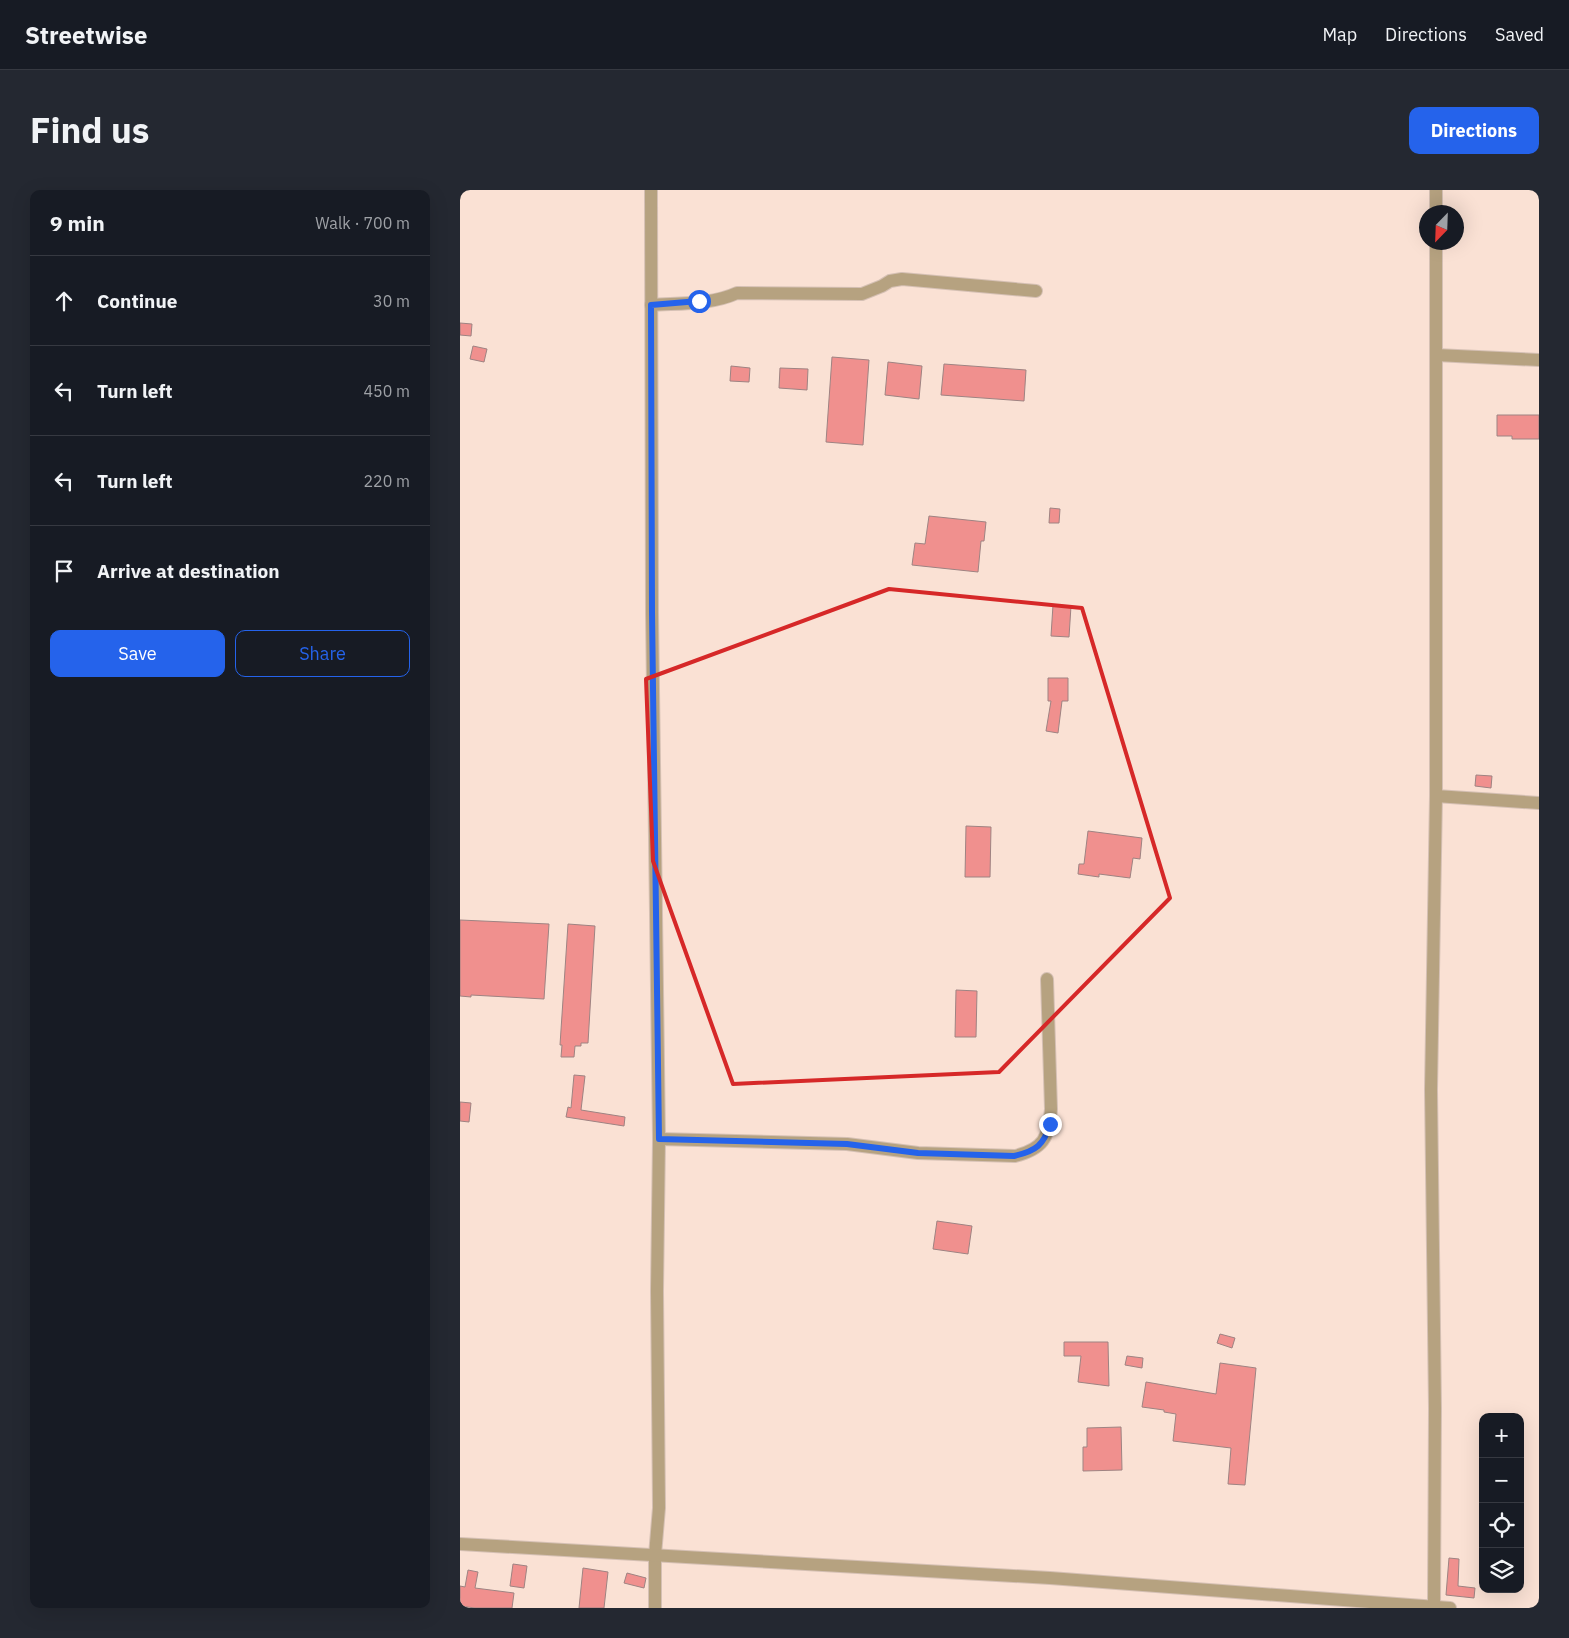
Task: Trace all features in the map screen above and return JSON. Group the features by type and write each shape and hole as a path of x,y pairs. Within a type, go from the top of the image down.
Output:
{"street":[{"path":"651,190 652,612 659,1139 657,1291 658,1508 655,1555 655,1608"},
{"path":"1436,190 1436,205"},
{"path":"1434,1607 1435,1408 1430,1090 1436,796 1436,250"},
{"path":"651,305 714,300 726,298 737,293 862,294 882,286 890,280 1036,291"},
{"path":"1436,355 1539,360"},
{"path":"1436,796 1539,803"},
{"path":"659,1139 847,1144 939,1154 1014,1156 1029,1152 1040,1145 1047,1136 1050,1124 1048,979"},
{"path":"460,1544 1050,1578 1450,1608"}],"highlighted area":[{"path":"889,589 1082,608 1170,898 999,1072 733,1084 653,861 646,679"}],"building":[{"path":"460,323 472,324 471,336 460,335"},
{"path":"473,346 487,349 484,362 470,359"},
{"path":"832,357 869,360 863,445 826,442"},
{"path":"888,362 922,366 919,399 885,395"},
{"path":"944,364 1026,370 1024,401 941,395"},
{"path":"731,366 750,368 749,382 730,381"},
{"path":"780,368 808,369 807,390 779,388"},
{"path":"1497,415 1539,415 1539,439 1512,439 1512,436 1497,436"},
{"path":"1050,508 1060,509 1059,523 1049,523"},
{"path":"929,516 986,522 984,541 981,541 978,572 912,565 915,543 925,544"},
{"path":"1053,605 1071,606 1069,637 1051,636"},
{"path":"1048,678 1068,678 1068,701 1062,701 1058,733 1046,731 1051,701 1048,701"},
{"path":"1476,775 1492,776 1491,788 1475,786"},
{"path":"966,826 991,827 990,877 965,877"},
{"path":"1088,831 1142,838 1140,859 1133,858 1130,878 1099,874 1099,877 1078,874 1079,864 1084,864"},
{"path":"460,920 549,924 544,999 460,996"},
{"path":"568,924 595,926 588,1043 581,1043 581,1046 575,1046 574,1057 561,1057 562,1045 560,1045"},
{"path":"956,990 977,991 976,1037 955,1037"},
{"path":"574,1075 585,1076 581,1110 625,1117 624,1126 566,1117 568,1107 571,1108"},
{"path":"460,1102 471,1103 469,1122 460,1121"},
{"path":"937,1221 972,1226 968,1254 933,1249"},
{"path":"1220,1334 1235,1338 1232,1348 1217,1343"},
{"path":"1064,1342 1108,1342 1109,1386 1078,1382 1081,1356 1064,1356"},
{"path":"1127,1356 1143,1358 1142,1368 1125,1365"},
{"path":"1220,1363 1256,1368 1245,1485 1228,1484 1231,1448 1173,1441 1176,1414 1142,1407 1146,1382 1216,1394"},
{"path":"1121,1427 1122,1470 1083,1471 1083,1447 1087,1447 1087,1428"},
{"path":"1449,1558 1459,1559 1458,1586 1475,1588 1474,1598 1446,1595"},
{"path":"513,1564 527,1566 524,1588 510,1586"},
{"path":"583,1568 608,1572 604,1608 579,1608"},
{"path":"468,1570 478,1572 475,1588 514,1593 512,1608 460,1606 460,1586 465,1587"},
{"path":"627,1573 646,1578 644,1588 624,1583"}],"route":[{"path":"699,301 651,305 652,612 659,1139 847,1144 867,1145 918,1153 1014,1156 1029,1152 1040,1145 1047,1136 1050,1124"}]}
